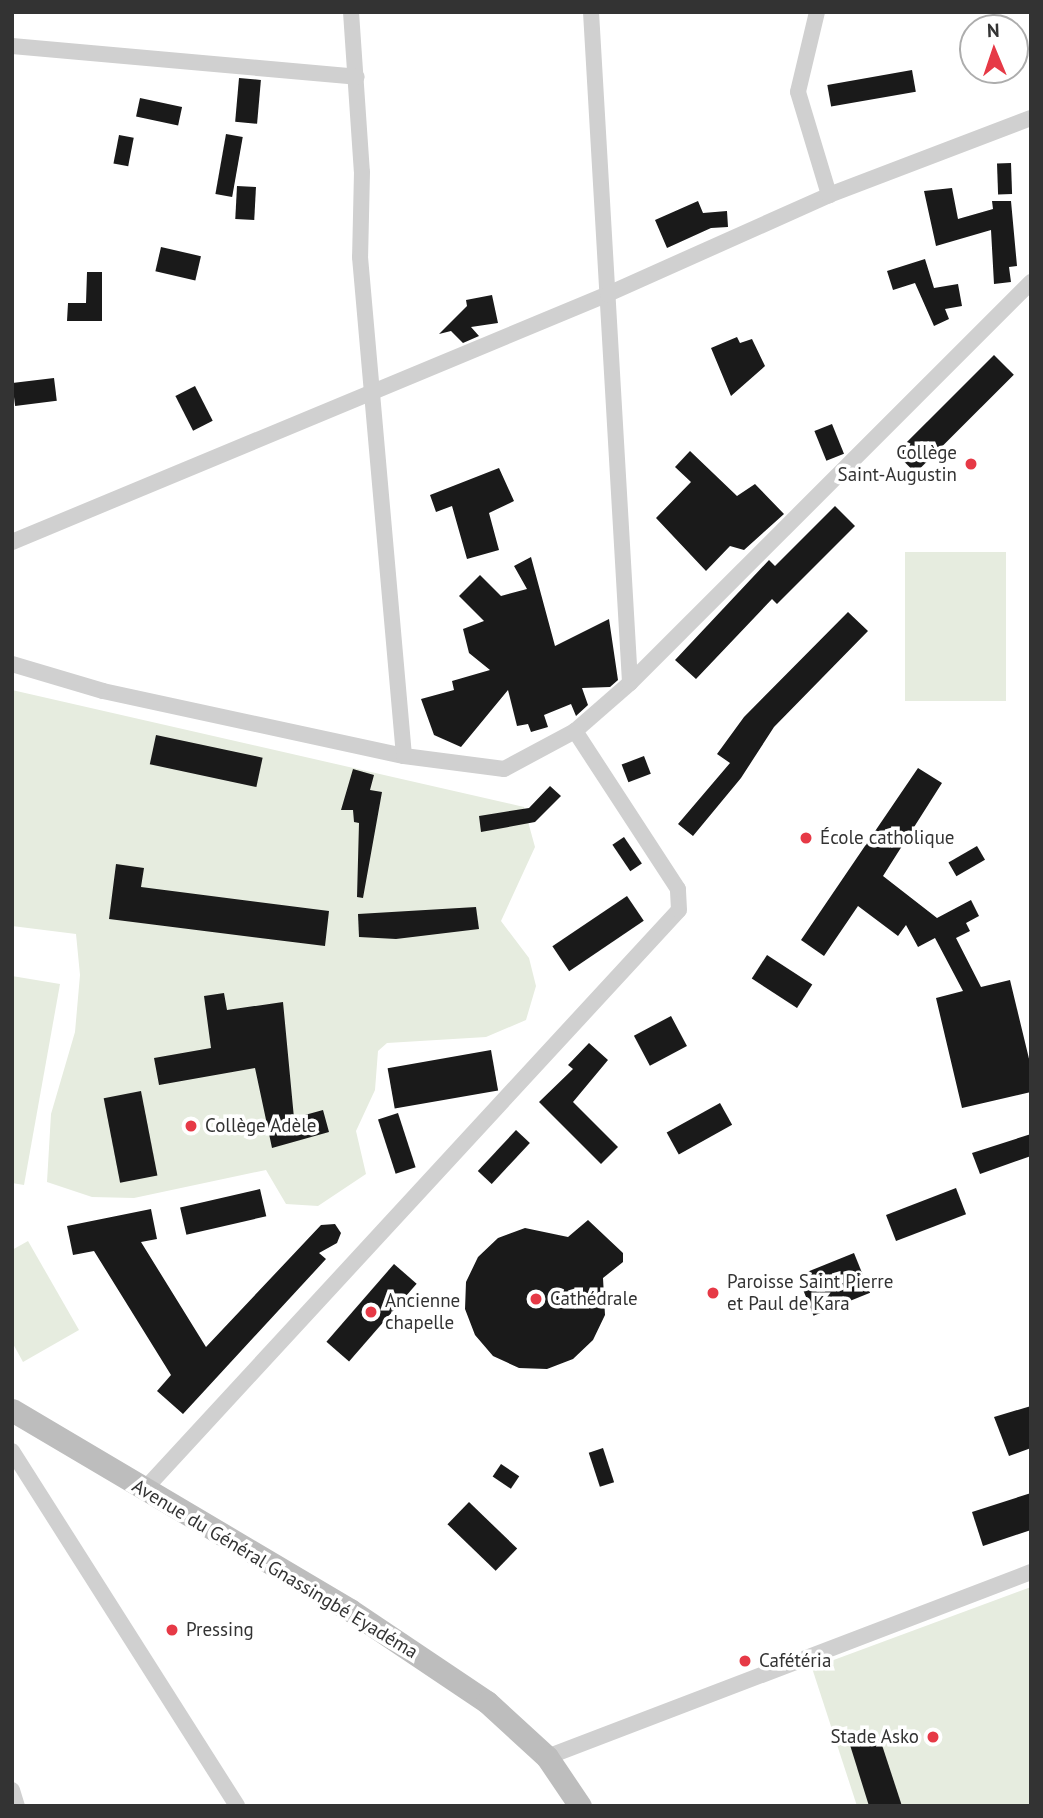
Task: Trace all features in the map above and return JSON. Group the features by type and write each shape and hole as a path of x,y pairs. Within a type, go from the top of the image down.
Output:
{"main road":[{"name":"Avenue du Général Gnassingbé Eyadéma","path":"12,1410 419,1655 487,1702 547,1757 580,1806"}],"street":[{"path":"352,12 357,77 360,257 404,756"},
{"path":"591,12 630,683"},
{"path":"817,12 798,92 829,195"},
{"path":"12,46 357,77"},
{"path":"12,542 109,506 370,391 608,294 829,195 1031,118"},
{"path":"12,664 103,691 404,756 504,769 575,730 630,683 1031,282"},
{"path":"143,1491 679,910 678,889 575,730"},
{"path":"14,1459 237,1806"},
{"path":"547,1757 1031,1572"},
{"path":"12,1790 17,1806"}],"shaded area":[{"path":"905,552 1006,552 1006,701 905,701"},
{"path":"12,690 524,807 535,847 501,921 529,958 536,986 526,1020 486,1037 387,1043 378,1051 375,1090 356,1131 366,1174 318,1206 286,1204 266,1170 134,1198 92,1197 47,1182 51,1114 75,1032 80,975 76,934 12,926"},
{"path":"12,976 60,984 24,1185 12,1183"},
{"path":"28,1241 79,1330 23,1362 12,1342 12,1250"},
{"name":"Stade Asko","path":"1031,1587 1031,1806 857,1806 812,1668"}],"building":[{"path":"912,70 916,92 831,107 827,85"},
{"path":"239,78 261,80 257,124 235,122"},
{"path":"140,98 182,107 178,126 136,117"},
{"path":"226,134 243,137 232,197 215,194"},
{"path":"119,135 134,138 128,166 113,163"},
{"path":"997,163 1011,163 1012,194 998,194"},
{"path":"237,186 256,187 254,220 235,219"},
{"path":"952,188 958,219 993,209 992,201 1011,201 1017,266 1009,267 1011,282 994,284 991,230 936,246 924,191"},
{"path":"698,201 703,213 727,211 728,227 711,228 667,248 655,220"},
{"path":"161,247 201,256 195,281 155,271"},
{"path":"925,259 934,288 958,284 962,306 945,309 949,319 934,326 915,283 893,290 887,271"},
{"path":"87,272 102,272 102,321 67,321 68,303 86,303"},
{"path":"492,295 498,323 471,327 479,336 463,343 451,331 439,334 467,306 466,300"},
{"path":"737,337 740,343 752,339 765,366 731,396 711,348"},
{"path":"994,355 1014,375 916,473 896,453"},
{"path":"54,378 57,401 15,406 12,383"},
{"path":"195,386 213,421 193,431 175,396"},
{"path":"832,424 844,454 826,461 814,431"},
{"path":"690,451 737,496 755,484 784,514 744,550 730,546 706,571 656,518 691,482 675,467"},
{"path":"499,468 514,501 489,513 499,550 467,559 452,506 436,512 430,495"},
{"path":"835,506 855,526 777,604 772,599 696,679 675,660 769,560 775,566"},
{"path":"531,557 555,646 609,619 618,680 610,687 582,688 588,705 576,716 571,704 544,715 548,727 531,732 528,724 517,726 508,690 461,747 434,735 421,699 454,690 452,681 490,670 469,653 463,629 484,621 459,596 480,575 501,596 527,589 514,566"},
{"path":"848,612 868,631 774,727 741,778 693,836 678,824 730,763 717,754 744,717"},
{"path":"156,735 263,758 256,787 150,764"},
{"path":"644,756 651,774 628,782 622,765"},
{"path":"918,768 942,783 883,876 937,918 971,900 979,916 966,923 970,931 956,938 981,987 1010,980 1031,1067 1031,1092 962,1108 936,998 963,991 935,938 918,947 906,925 898,936 858,906 824,956 801,940"},
{"path":"353,769 374,775 370,790 382,792 363,898 357,897 359,823 354,822 353,810 341,810"},
{"path":"550,786 561,796 535,822 481,832 479,816 529,808"},
{"path":"624,837 642,864 630,871 612,845"},
{"path":"977,846 985,860 956,876 948,862"},
{"path":"116,864 144,868 141,887 329,911 325,946 109,919"},
{"path":"627,896 644,921 569,971 552,946"},
{"path":"476,907 479,929 396,939 359,937 358,914"},
{"path":"767,955 812,984 797,1008 752,978"},
{"path":"224,993 227,1010 283,1002 294,1118 323,1110 329,1132 272,1148 255,1068 159,1085 154,1058 211,1048 204,996"},
{"path":"671,1016 687,1046 650,1066 634,1036"},
{"path":"589,1043 608,1060 573,1102 618,1147 601,1164 539,1102 573,1069 568,1065"},
{"path":"491,1050 498,1090 395,1109 388,1068"},
{"path":"141,1091 157,1175 120,1183 104,1098"},
{"path":"720,1103 732,1125 679,1154 667,1133"},
{"path":"398,1113 416,1167 396,1174 378,1119"},
{"path":"516,1130 530,1143 492,1184 478,1171"},
{"path":"1031,1134 1031,1156 980,1174 972,1153"},
{"path":"956,1188 966,1214 896,1241 886,1215"},
{"path":"260,1189 266,1216 186,1235 180,1207"},
{"path":"151,1209 157,1239 141,1242 206,1347 321,1225 335,1224 341,1233 337,1243 319,1253 326,1259 183,1414 157,1391 171,1375 94,1251 73,1255 67,1226"},
{"name":"Cathédrale","path":"588,1220 623,1253 623,1262 603,1278 605,1315 593,1340 573,1359 547,1369 519,1368 493,1356 475,1335 465,1309 466,1282 478,1257 498,1238 525,1228 568,1237"},
{"path":"854,1253 870,1293 814,1316 797,1276"},
{"name":"Ancienne chapelle","path":"394,1264 417,1284 349,1361 326,1342"},
{"path":"1031,1406 1031,1448 1009,1456 994,1417"},
{"path":"603,1448 614,1482 600,1487 589,1453"},
{"path":"501,1464 519,1476 511,1489 493,1476"},
{"path":"1031,1493 1031,1530 983,1546 972,1512"},
{"path":"469,1502 517,1549 496,1571 447,1524"},
{"path":"880,1739 902,1806 869,1806 850,1745"}],"place":[{"name":"Collège Saint-Augustin","path":"971,464"},
{"name":"École catholique","path":"806,838"},
{"name":"Collège Adèle","path":"191,1126"},
{"name":"Paroisse Saint Pierre et Paul de Kara","path":"713,1293"},
{"name":"Cathédrale","path":"536,1299"},
{"name":"Ancienne chapelle","path":"371,1312"},
{"name":"Pressing","path":"172,1630"},
{"name":"Cafétéria","path":"745,1661"},
{"name":"Stade Asko","path":"933,1737"}]}
